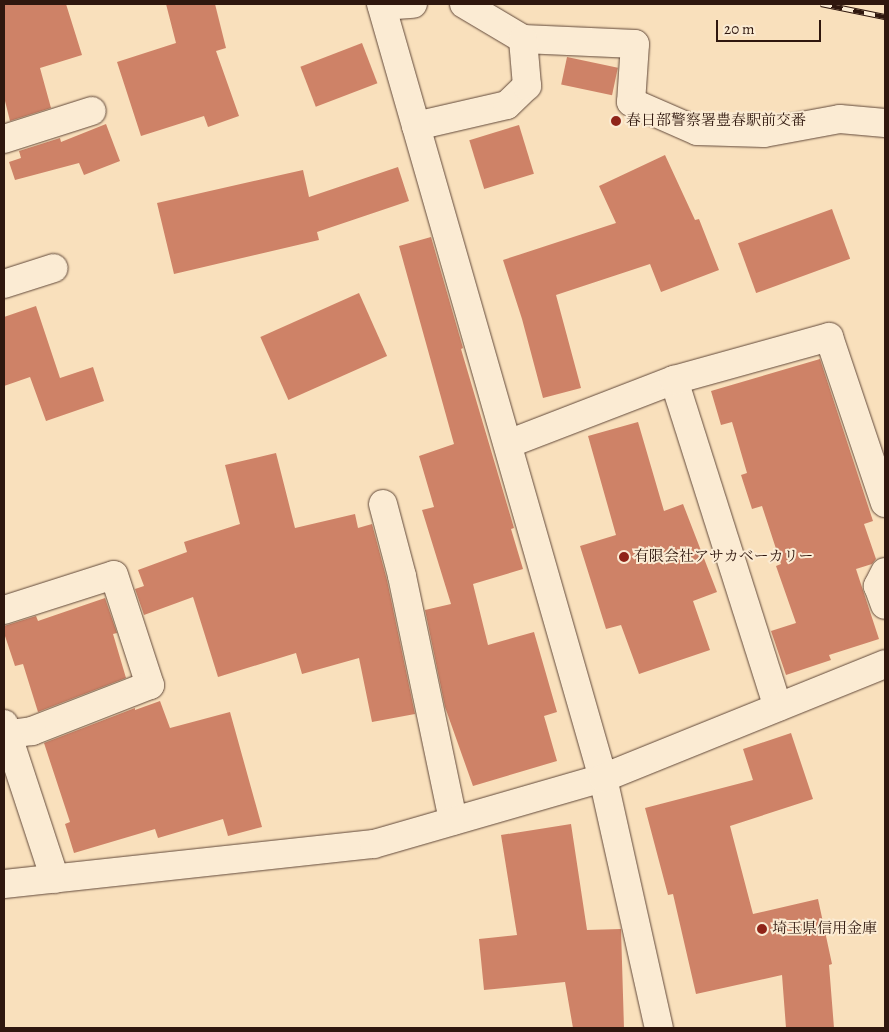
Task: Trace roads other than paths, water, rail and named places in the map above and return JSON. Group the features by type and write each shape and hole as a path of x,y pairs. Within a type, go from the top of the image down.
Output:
{"street":[{"path":"413,4 381,5 603,778 659,1028"},
{"path":"464,4 523,39 635,44 631,102 697,131 764,133 840,119 885,123"},
{"path":"416,126 506,105 527,86 523,39"},
{"path":"4,140 92,111"},
{"path":"4,284 54,268"},
{"path":"508,444 674,380 829,337 885,503"},
{"path":"674,380 778,707"},
{"path":"382,504 402,576 453,821"},
{"path":"885,572 878,586 885,605"},
{"path":"4,610 114,575 150,685 32,731 5,731 55,879"},
{"path":"4,884 374,844 603,778 885,664"}],"railway":[{"path":"821,4 885,17"}],"place":[{"name":"春日部警察署豊春駅前交番","path":"616,121"},
{"name":"有限会社アサカベーカリー","path":"624,557"},
{"name":"埼玉県信用金庫","path":"762,929"}]}
